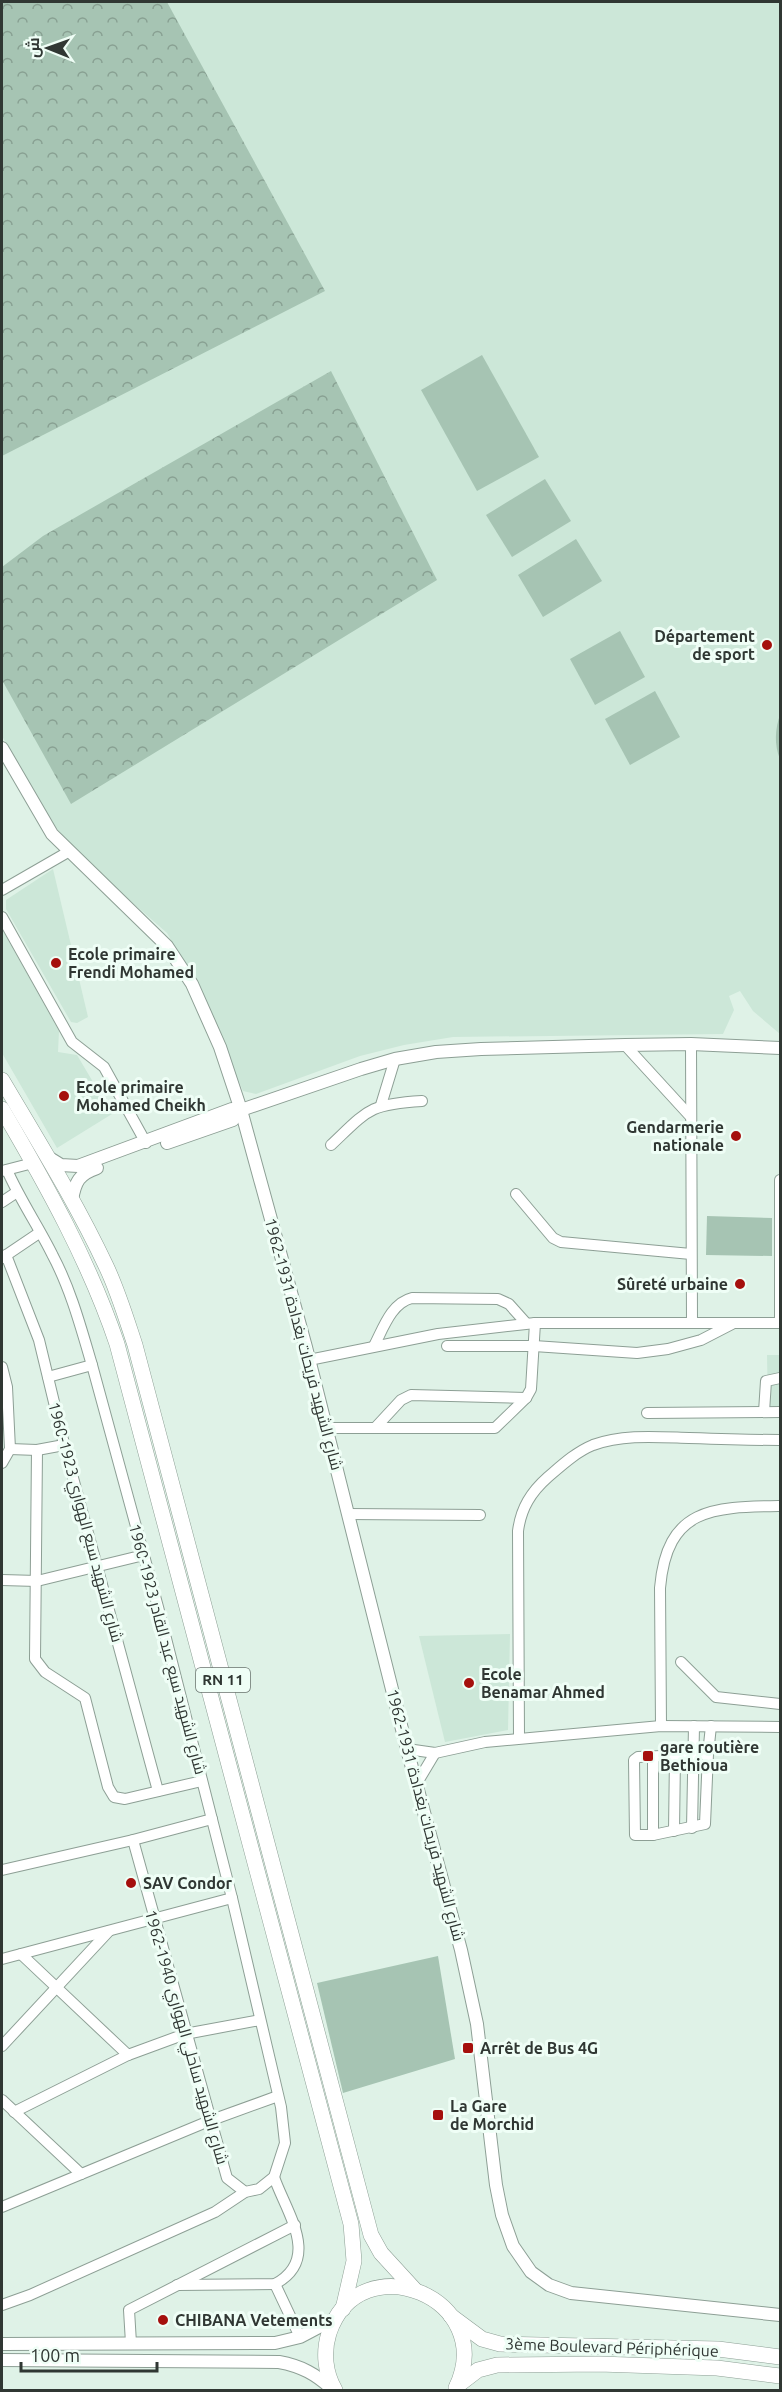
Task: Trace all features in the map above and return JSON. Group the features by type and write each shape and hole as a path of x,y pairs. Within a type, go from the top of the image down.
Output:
{"highway":[{"name":"RN 11","path":"2,1080 72,1200 106,1267 135,1345 371,2235 381,2253 414,2289"},
{"name":"RN 11","path":"2,1109 92,1275 117,1344 351,2224 354,2261 340,2313"},
{"path":"334,2391 328,2377 325,2357 328,2336 340,2313 351,2301 370,2290 392,2286 414,2289"},
{"name":"3ème Boulevard Périphérique","path":"414,2289 435,2299 451,2316 482,2339 500,2344 706,2349 780,2357"},
{"path":"451,2316 460,2335 464,2356 461,2377 456,2388"},
{"name":"3ème Boulevard Périphérique","path":"456,2388 478,2370 497,2365 599,2364 717,2368 780,2376"}],"main road":[{"name":"شارع الشهيد فريحات بغدادة 1931-1962","path":"2,748 40,817 68,852 151,929 178,962 192,984 220,1047 241,1110 309,1360 407,1749 470,1986 484,2071 496,2186 502,2215 513,2246 531,2272 549,2284 571,2293 780,2315"},
{"path":"48,1157 61,1165 78,1166 233,1120 241,1110 395,1059 436,1052 481,1048 691,1044 780,1048"},
{"path":"72,1200 75,1184 85,1172 148,1146"},
{"path":"2,2343 260,2344 300,2337 340,2313"},
{"path":"2,2360 279,2362 310,2372 334,2391"}],"street":[{"path":"2,891 68,852"},
{"path":"2,917 72,1042 104,1067 148,1146"},
{"path":"691,1044 692,1323"},
{"path":"625,1045 690,1116"},
{"path":"381,1105 395,1059"},
{"path":"331,1145 365,1113 381,1105 422,1101"},
{"path":"4,1171 33,1163"},
{"name":"شارع الشهيد سبع عبد القادر 1923-1960","path":"4,1171 53,1256 81,1325 144,1555 232,1898 278,2096 285,2143 274,2177"},
{"path":"309,1360 464,1329 530,1323 780,1323 780,1180"},
{"path":"2,1202 17,1192"},
{"path":"516,1194 553,1238 561,1242 691,1254"},
{"path":"4,1256 39,1233"},
{"name":"شارع الشهيد سبع الهواري 1923-1960","path":"4,1256 20,1288 39,1340 64,1445 158,1791"},
{"path":"326,1428 491,1429 499,1425 526,1398 531,1389 534,1346 530,1323 509,1304 498,1299 406,1299 396,1307 374,1346"},
{"path":"447,1346 534,1346 652,1352 701,1340 735,1323"},
{"path":"48,1377 92,1365"},
{"path":"2,1367 7,1387 10,1449 2,1463"},
{"path":"764,1412 766,1381 780,1378"},
{"path":"375,1428 401,1400 411,1395 526,1398"},
{"path":"647,1413 780,1412"},
{"path":"519,1738 518,1531 523,1508 535,1490 578,1453 593,1445 617,1439 654,1437 780,1440"},
{"path":"10,1449 37,1450 64,1445"},
{"path":"37,1450 35,1659 45,1672 86,1698 108,1787 114,1797 124,1799 202,1781"},
{"path":"661,1726 660,1588 662,1567 669,1544 685,1526 705,1514 726,1507 780,1506"},
{"path":"348,1514 480,1515"},
{"path":"2,1580 37,1581 144,1555"},
{"path":"681,1662 716,1697 780,1704"},
{"path":"407,1749 435,1753 473,1744 519,1738 661,1726 780,1727"},
{"path":"692,1828 694,1726"},
{"path":"708,1754 639,1757 634,1760 633,1830 635,1835 653,1835 701,1827 707,1820 708,1754 711,1726"},
{"path":"417,1783 426,1764 435,1753"},
{"path":"674,1831 675,1756"},
{"path":"653,1757 653,1835"},
{"path":"2,1870 133,1840 212,1818"},
{"name":"شارع الشهيد ساحلي الهواري 1940-1962","path":"133,1840 226,2178 245,2192"},
{"path":"2,1959 232,1898"},
{"path":"2,2046 109,1931"},
{"path":"21,1954 128,2055"},
{"path":"14,2112 128,2055 185,2034 260,2020"},
{"path":"2,2206 209,2121 278,2096"},
{"path":"2,2100 81,2174"},
{"path":"2,2305 30,2295 215,2212 245,2192 259,2188 274,2177 295,2224 300,2252 287,2278 275,2284 177,2285"},
{"path":"131,2343 129,2310 295,2224"},
{"path":"275,2284 300,2337"}],"shaded area":[{"path":"2,2 780,2 780,1034 753,1011 740,991 729,996 734,1010 723,1034 453,1037 404,1045 360,1056 256,1094 243,1091 197,987 167,933 78,855 44,812 2,736"},
{"name":"Ecole primaire Frendi Mohamed","path":"53,869 88,1017 77,1023 71,1022 6,909 6,900"},
{"path":"2,929 59,1031 58,1052 77,1055 112,1114 57,1148 2,1053"},
{"path":"767,1355 780,1355 780,1407 768,1407"},
{"name":"Ecole Benamar Ahmed","path":"510,1634 508,1730 445,1742 419,1636"}],"green space":[{"path":"2,2 167,2 325,291 2,456"},
{"path":"482,355 539,457 477,491 421,390"},
{"path":"331,371 437,580 71,804 2,680 2,567 43,536"},
{"path":"545,479 571,521 512,557 486,515"},
{"path":"576,539 602,581 543,617 518,575"},
{"path":"620,631 645,677 595,705 570,659"},
{"path":"655,691 680,737 630,765 605,719"},
{"path":"780,715 780,759 776,737"},
{"path":"707,1216 772,1218 772,1256 706,1255"},
{"path":"438,1956 455,2059 343,2093 317,1983"}],"place":[{"name":"Département de sport","path":"767,645"},
{"name":"Ecole primaire Frendi Mohamed","path":"56,963"},
{"name":"Ecole primaire Mohamed Cheikh","path":"64,1096"},
{"name":"Gendarmerie nationale","path":"736,1136"},
{"name":"Sûreté urbaine","path":"740,1284"},
{"name":"Ecole Benamar Ahmed","path":"469,1683"},
{"name":"gare routière Bethioua","path":"648,1756"},
{"name":"SAV Condor","path":"131,1883"},
{"name":"Arrêt de Bus 4G","path":"468,2048"},
{"name":"La Gare de Morchid","path":"438,2115"},
{"name":"CHIBANA Vetements","path":"163,2320"}]}
